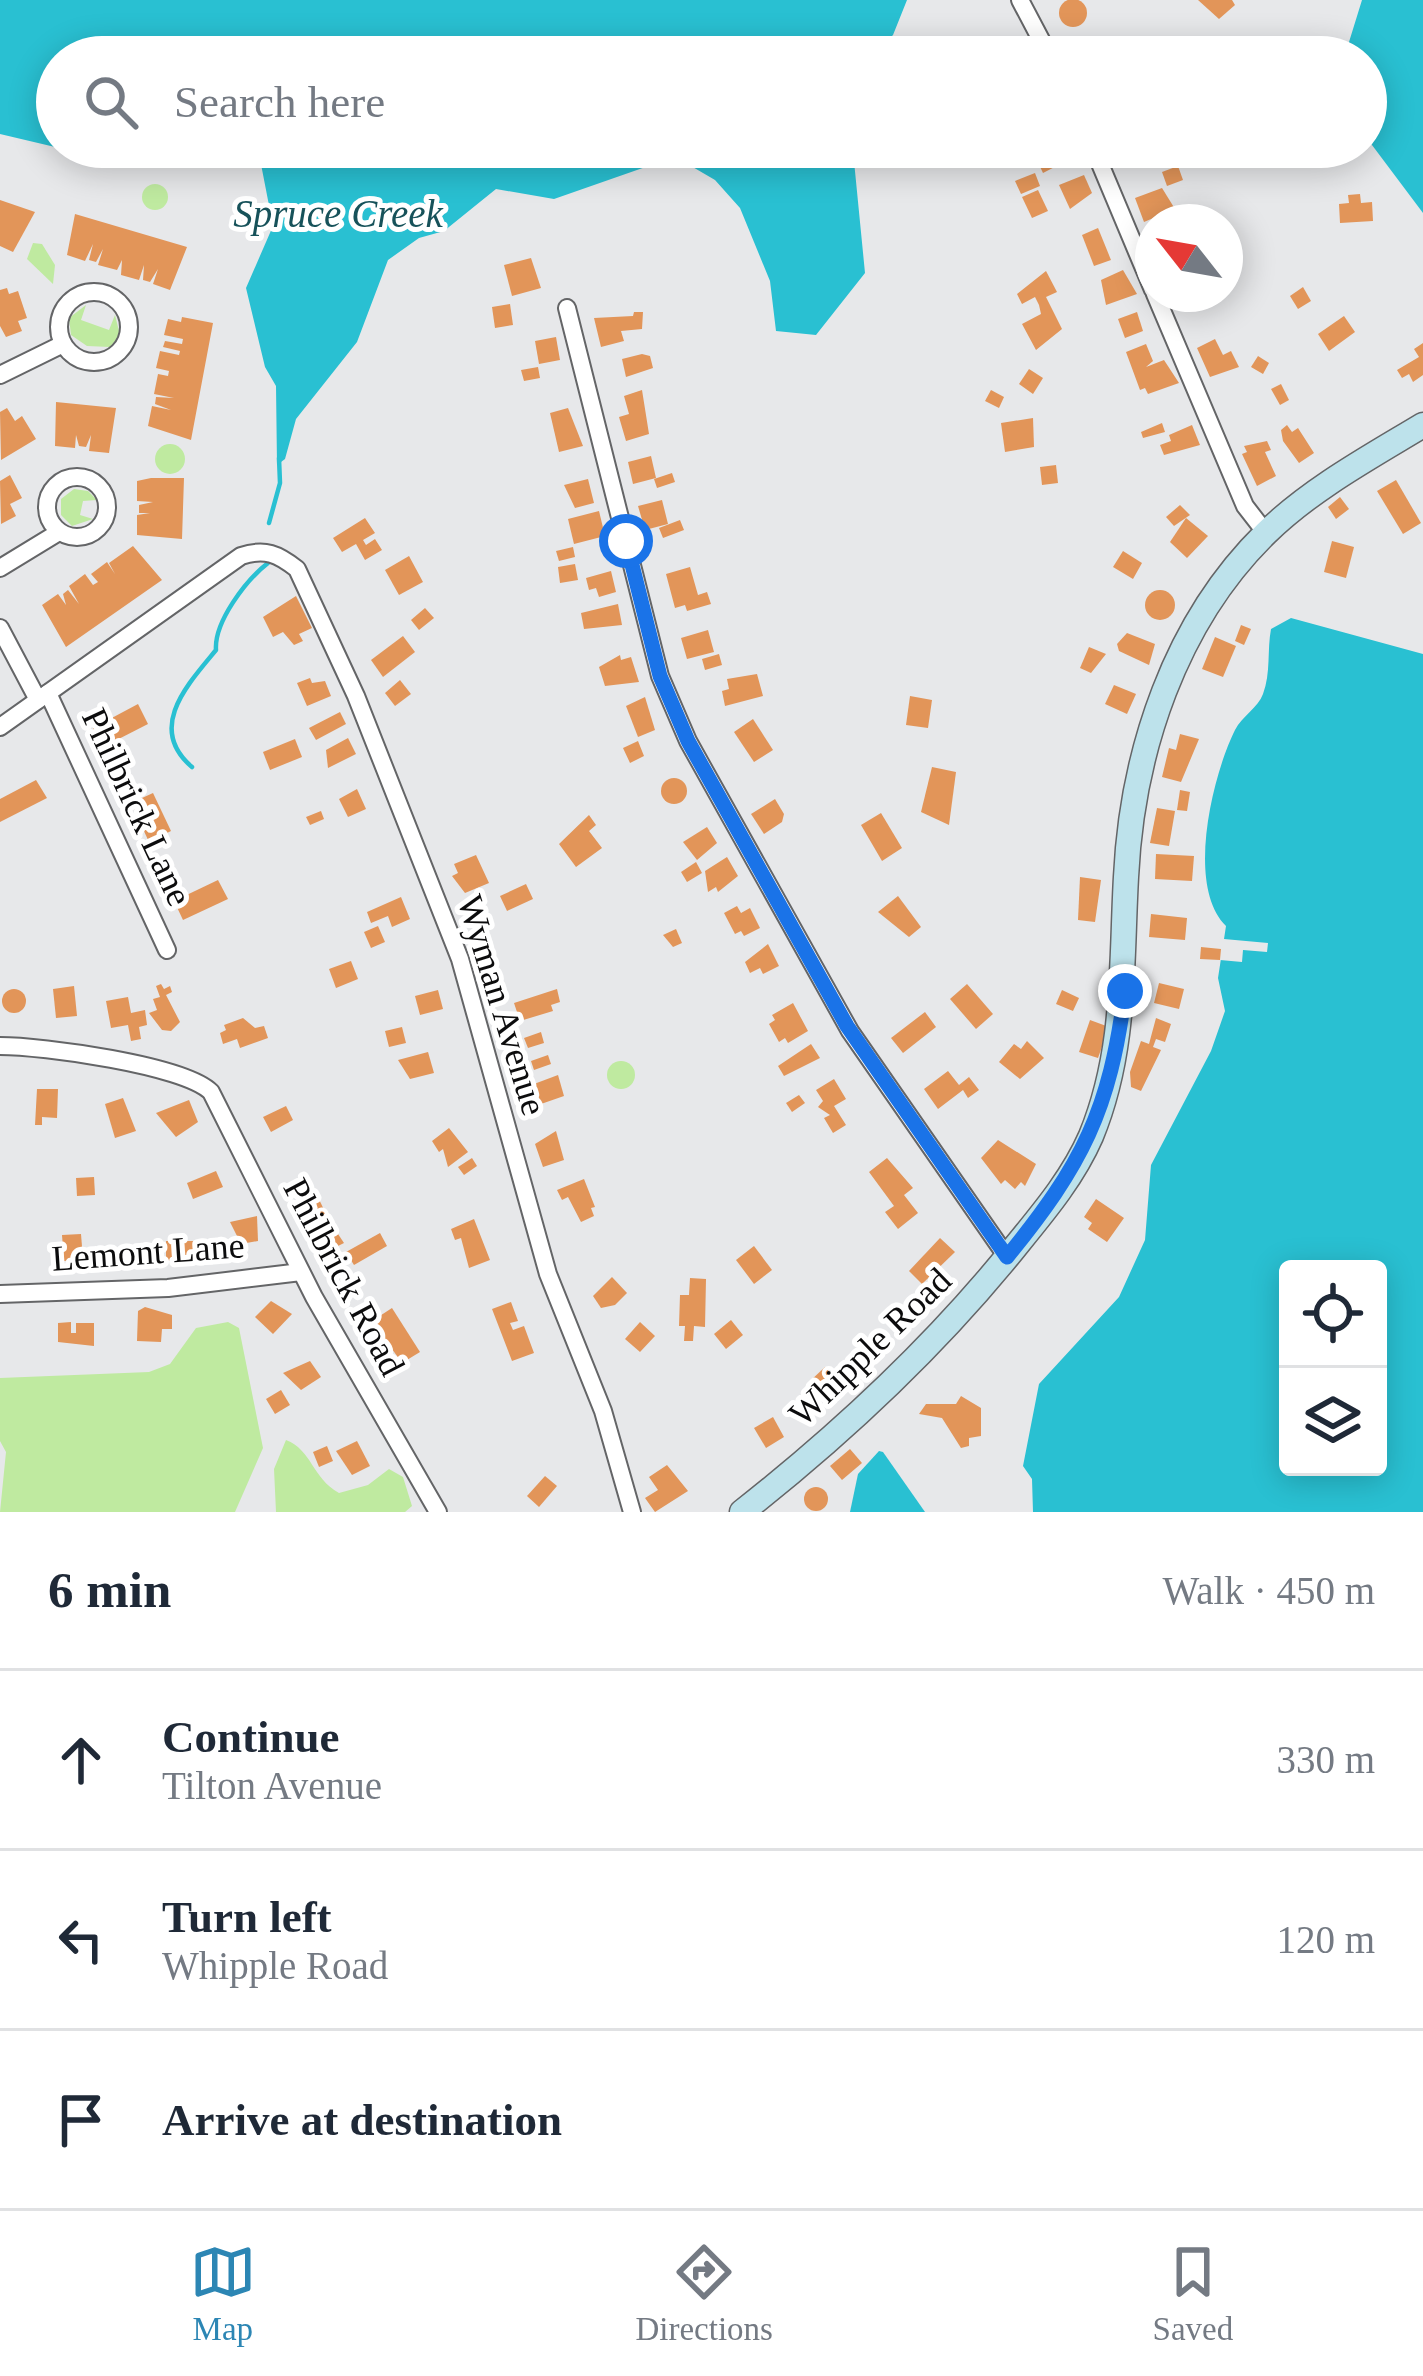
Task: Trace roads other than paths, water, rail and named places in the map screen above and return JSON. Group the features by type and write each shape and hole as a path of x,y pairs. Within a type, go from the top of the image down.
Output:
{"main road":[{"name":"Whipple Road","path":"742,1512 896,1381 1007,1257 1074,1169 1107,1087 1125,991 1132,813 1163,695 1202,615 1266,533 1308,499 1423,425"}],"street":[{"path":"1020,0 1039,36"},
{"path":"1102,168 1135,247"},
{"path":"78,296 109,298 128,316 130,338 113,357 84,357 61,345 58,317 78,296"},
{"path":"567,308 660,676 688,741 847,1026 1007,1257"},
{"path":"1163,312 1245,506 1266,533"},
{"path":"0,375 61,345"},
{"path":"0,568 59,532"},
{"name":"Wyman Avenue","path":"43,696 227,564 258,550 280,556 297,569 450,932 548,1274 603,1411 632,1512"},
{"name":"Philbrick Lane","path":"0,628 43,696 166,950"},
{"path":"0,728 43,696"},
{"name":"Philbrick Road","path":"0,1046 190,1077 218,1101 301,1272 438,1512"},
{"name":"Lemont Lane","path":"0,1294 168,1288 301,1272"}],"water":[{"name":"Spruce Creek","path":"0,0 907,0 892,36 36,36 36,143 0,134"},
{"path":"1362,0 1423,0 1423,213 1387,165 1387,36 1351,36"},
{"name":"Spruce Creek","path":"262,168 643,168 554,199 496,189 444,231 419,238 388,260 357,342 296,419 285,459 277,465 276,386 265,367 246,288 273,226"},
{"name":"Spruce Creek","path":"694,168 855,168 865,273 816,335 776,331 770,281 740,208 715,180"},
{"path":"1291,618 1423,654 1423,1512 1033,1512 1032,1479 1023,1466 1039,1384 1119,1297 1145,1240 1151,1165 1211,1051 1225,1011 1218,978 1226,926 1207,885 1207,830 1227,749 1238,725 1258,704 1267,678 1271,629"},
{"path":"879,1451 925,1512 850,1512 858,1474"}],"waterway":[{"path":"269,523 280,483 279,458"},
{"path":"192,767 172,737 176,707 216,650 220,627 233,602 268,563"}]}
